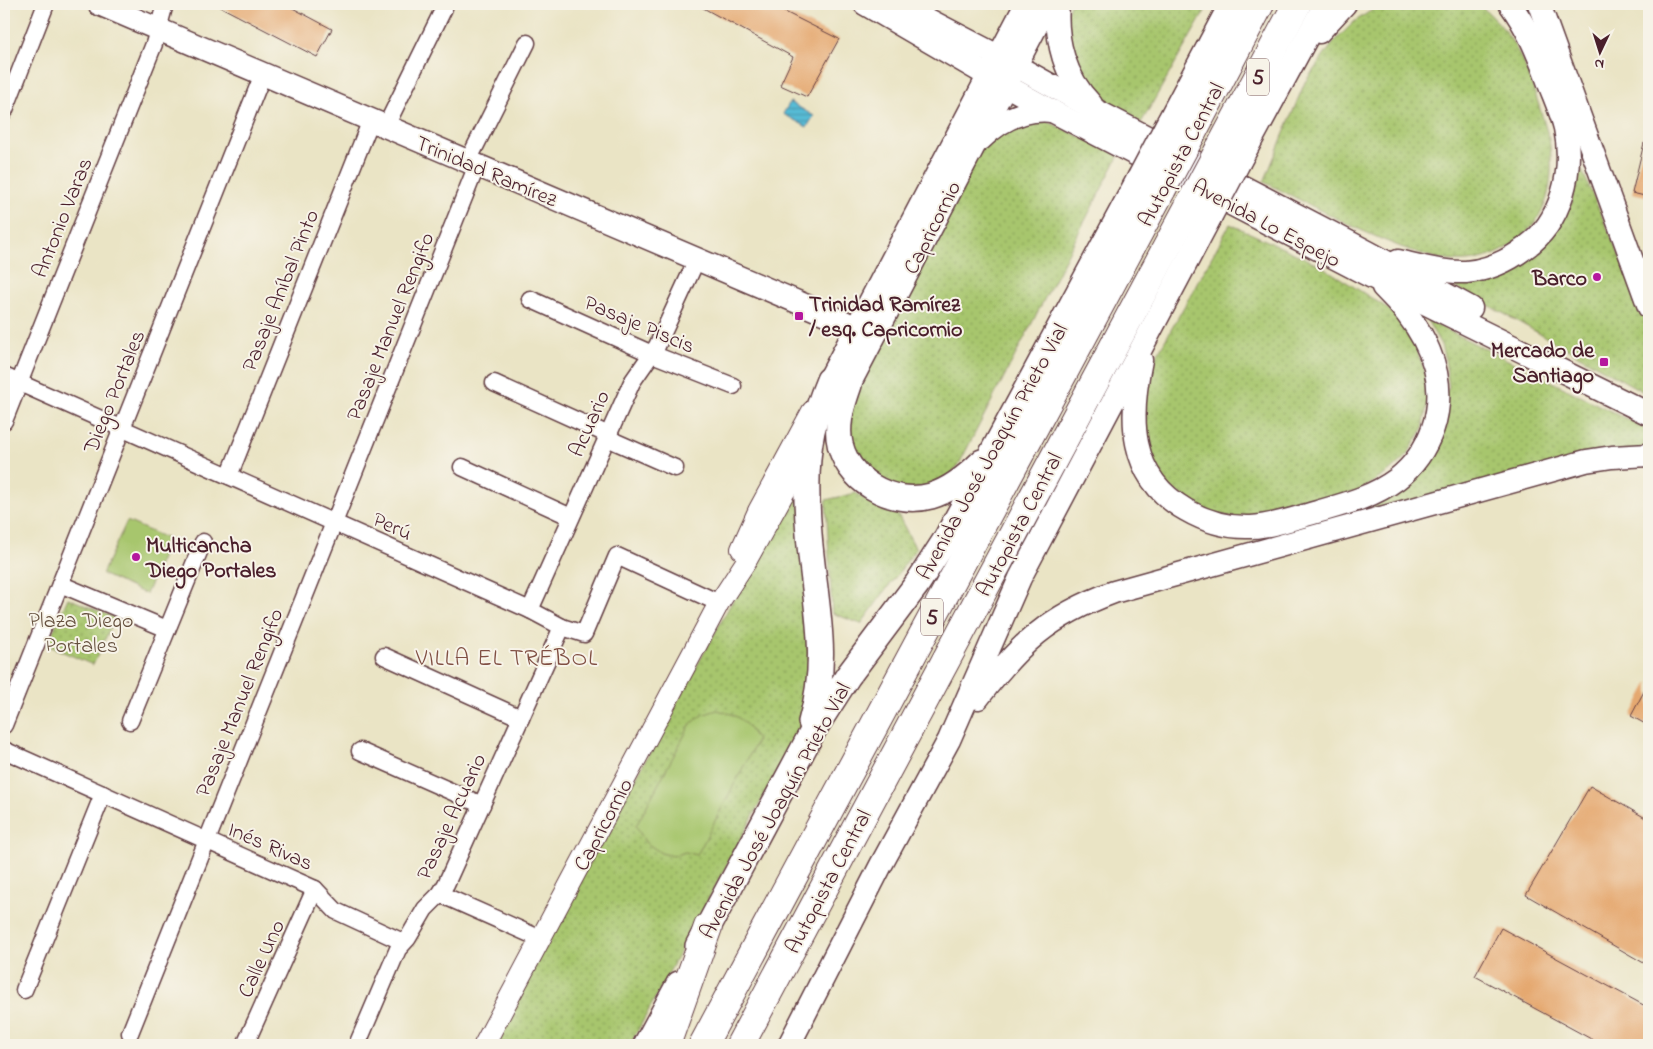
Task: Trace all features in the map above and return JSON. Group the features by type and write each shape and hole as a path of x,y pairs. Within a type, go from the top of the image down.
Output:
{"highway":[{"name":"Autopista Central","path":"703,1045 1180,129 1260,4"},
{"name":"Autopista Central","path":"740,1045 1229,156 1298,4"},
{"path":"666,1045 708,927"}],"main road":[{"name":"Trinidad Ramírez","path":"99,4 866,329"},
{"name":"Avenida Lo Espejo","path":"865,4 1001,70 1099,112 1367,263 1649,414"},
{"name":"Avenida Lo Espejo","path":"898,4 1001,70 1052,111 1367,263 1448,296 1649,401"},
{"name":"Capricornio","path":"866,329 972,148 1026,4"},
{"name":"Capricornio","path":"839,383 1001,70 1048,4"},
{"path":"1058,4 1059,39 1065,63 1077,86 1099,112"},
{"path":"1180,129 1232,4"},
{"path":"1292,66 1325,4"},
{"path":"1229,156 1313,38 1344,4"},
{"path":"1367,263 1417,265 1452,271 1476,271 1496,265 1516,255 1540,236 1549,224 1560,203 1566,178 1568,154 1565,130 1561,114 1533,42 1510,4"},
{"path":"1539,4 1649,307"},
{"path":"972,148 997,125 1009,119 1032,111 1052,111"},
{"name":"Avenida José Joaquín Prieto Vial","path":"646,1045 800,755 848,676 899,610 935,558 996,445 1151,184"},
{"path":"789,1045 881,866 949,740 1020,578 1147,337 1200,210"},
{"path":"1147,337 1136,388 1134,427 1137,448 1144,466 1149,477 1165,496 1191,514 1206,520 1235,526 1264,526 1371,495 1391,484 1406,472 1422,452 1430,437 1438,404 1438,380 1428,346 1412,321 1367,263"},
{"path":"839,383 844,398 839,423 841,449 859,478 880,492 905,498 940,493 975,469 996,445"},
{"path":"800,755 815,710 821,666 821,628 808,526 809,449 816,413 839,383"},
{"path":"949,740 969,710 1015,652 1045,627 1098,598 1130,587 1586,462 1612,457 1649,455"}],"street":[{"path":"4,112 46,4"},
{"name":"Antonio Varas","path":"4,422 154,44 165,4"},
{"name":"Pasaje Aníbal Pinto","path":"229,476 379,123 444,8"},
{"name":"Pasaje Manuel Rengifo","path":"130,1033 334,523 472,163 527,42"},
{"name":"Diego Portales","path":"4,725 263,74"},
{"name":"Acuario","path":"530,610 632,382 662,338 697,259"},
{"name":"Pasaje Piscis","path":"530,299 652,354 733,386"},
{"name":"Perú","path":"4,376 530,610 562,627 584,634 617,556 719,603"},
{"path":"494,383 600,431 616,442 675,468"},
{"name":"Capricornio","path":"484,1045 719,603 758,511 839,383"},
{"name":"Capricornio","path":"719,603 748,560 809,449"},
{"path":"462,467 571,517"},
{"path":"130,721 203,542"},
{"path":"60,584 167,630"},
{"name":"Pasaje Acuario","path":"357,1045 398,949 412,932 425,909 440,894 562,627"},
{"path":"384,656 521,718"},
{"name":"Inés Rivas","path":"4,750 315,889 336,911 403,942"},
{"path":"360,751 482,805"},
{"path":"24,990 103,794"},
{"name":"Calle Uno","path":"245,1045 315,889"},
{"path":"440,894 541,939"}],"green space":[{"path":"1070,4 1209,4 1141,123 1103,103 1087,88 1070,61 1065,19"},
{"path":"1381,4 1477,4 1492,16 1505,31 1524,64 1549,138 1551,175 1547,199 1536,221 1521,238 1495,254 1476,260 1456,261 1421,254 1366,232 1264,182 1305,82 1334,42 1354,22"},
{"path":"1040,118 1119,155 958,466 939,484 903,490 853,463 848,398 978,150 997,132"},
{"path":"1578,161 1649,324 1649,395 1449,283 1467,283 1557,231 1571,204 1578,176"},
{"path":"1230,224 1318,264 1384,306 1409,330 1430,385 1423,429 1407,455 1390,471 1361,490 1258,517 1238,518 1208,512 1165,484 1145,444 1146,380 1152,364"},
{"path":"1427,320 1649,430 1649,448 1364,512 1396,493 1449,387 1441,345"},
{"path":"799,479 814,664 809,709 789,749 630,1045 496,1045 549,937"},
{"path":"856,493 875,505 897,513 916,549 861,624 832,613 826,500"},
{"name":"Multicancha Diego Portales","path":"127,521 170,540 146,594 102,574"},
{"name":"Plaza Diego Portales","path":"68,598 115,618 93,665 47,645"},
{"path":"717,710 731,714 741,720 749,728 757,741 697,855 685,852 673,856 661,853 645,842 636,826 690,725 702,715"}],"water":[{"path":"790,102 814,116 807,127 783,114"}],"building":[{"path":"215,4 285,4 332,29 317,57"},
{"path":"696,4 769,4 839,39 807,97 780,85 793,57"},
{"path":"1644,143 1649,144 1649,197 1632,193"},
{"path":"1649,682 1649,726 1631,716"},
{"path":"1590,786 1649,820 1649,966 1526,895"},
{"path":"1501,928 1649,1008 1649,1045 1590,1045 1593,1040 1475,976"}],"place":[{"name":"Barco","path":"1597,277"},
{"name":"Trinidad Ramírez / esq. Capricornio","path":"799,316"},
{"name":"Mercado de Santiago","path":"1604,362"},
{"name":"Multicancha Diego Portales","path":"136,557"}],"district":[{"name":"VILLA EL TRÉBOL","path":"507,657"}]}
